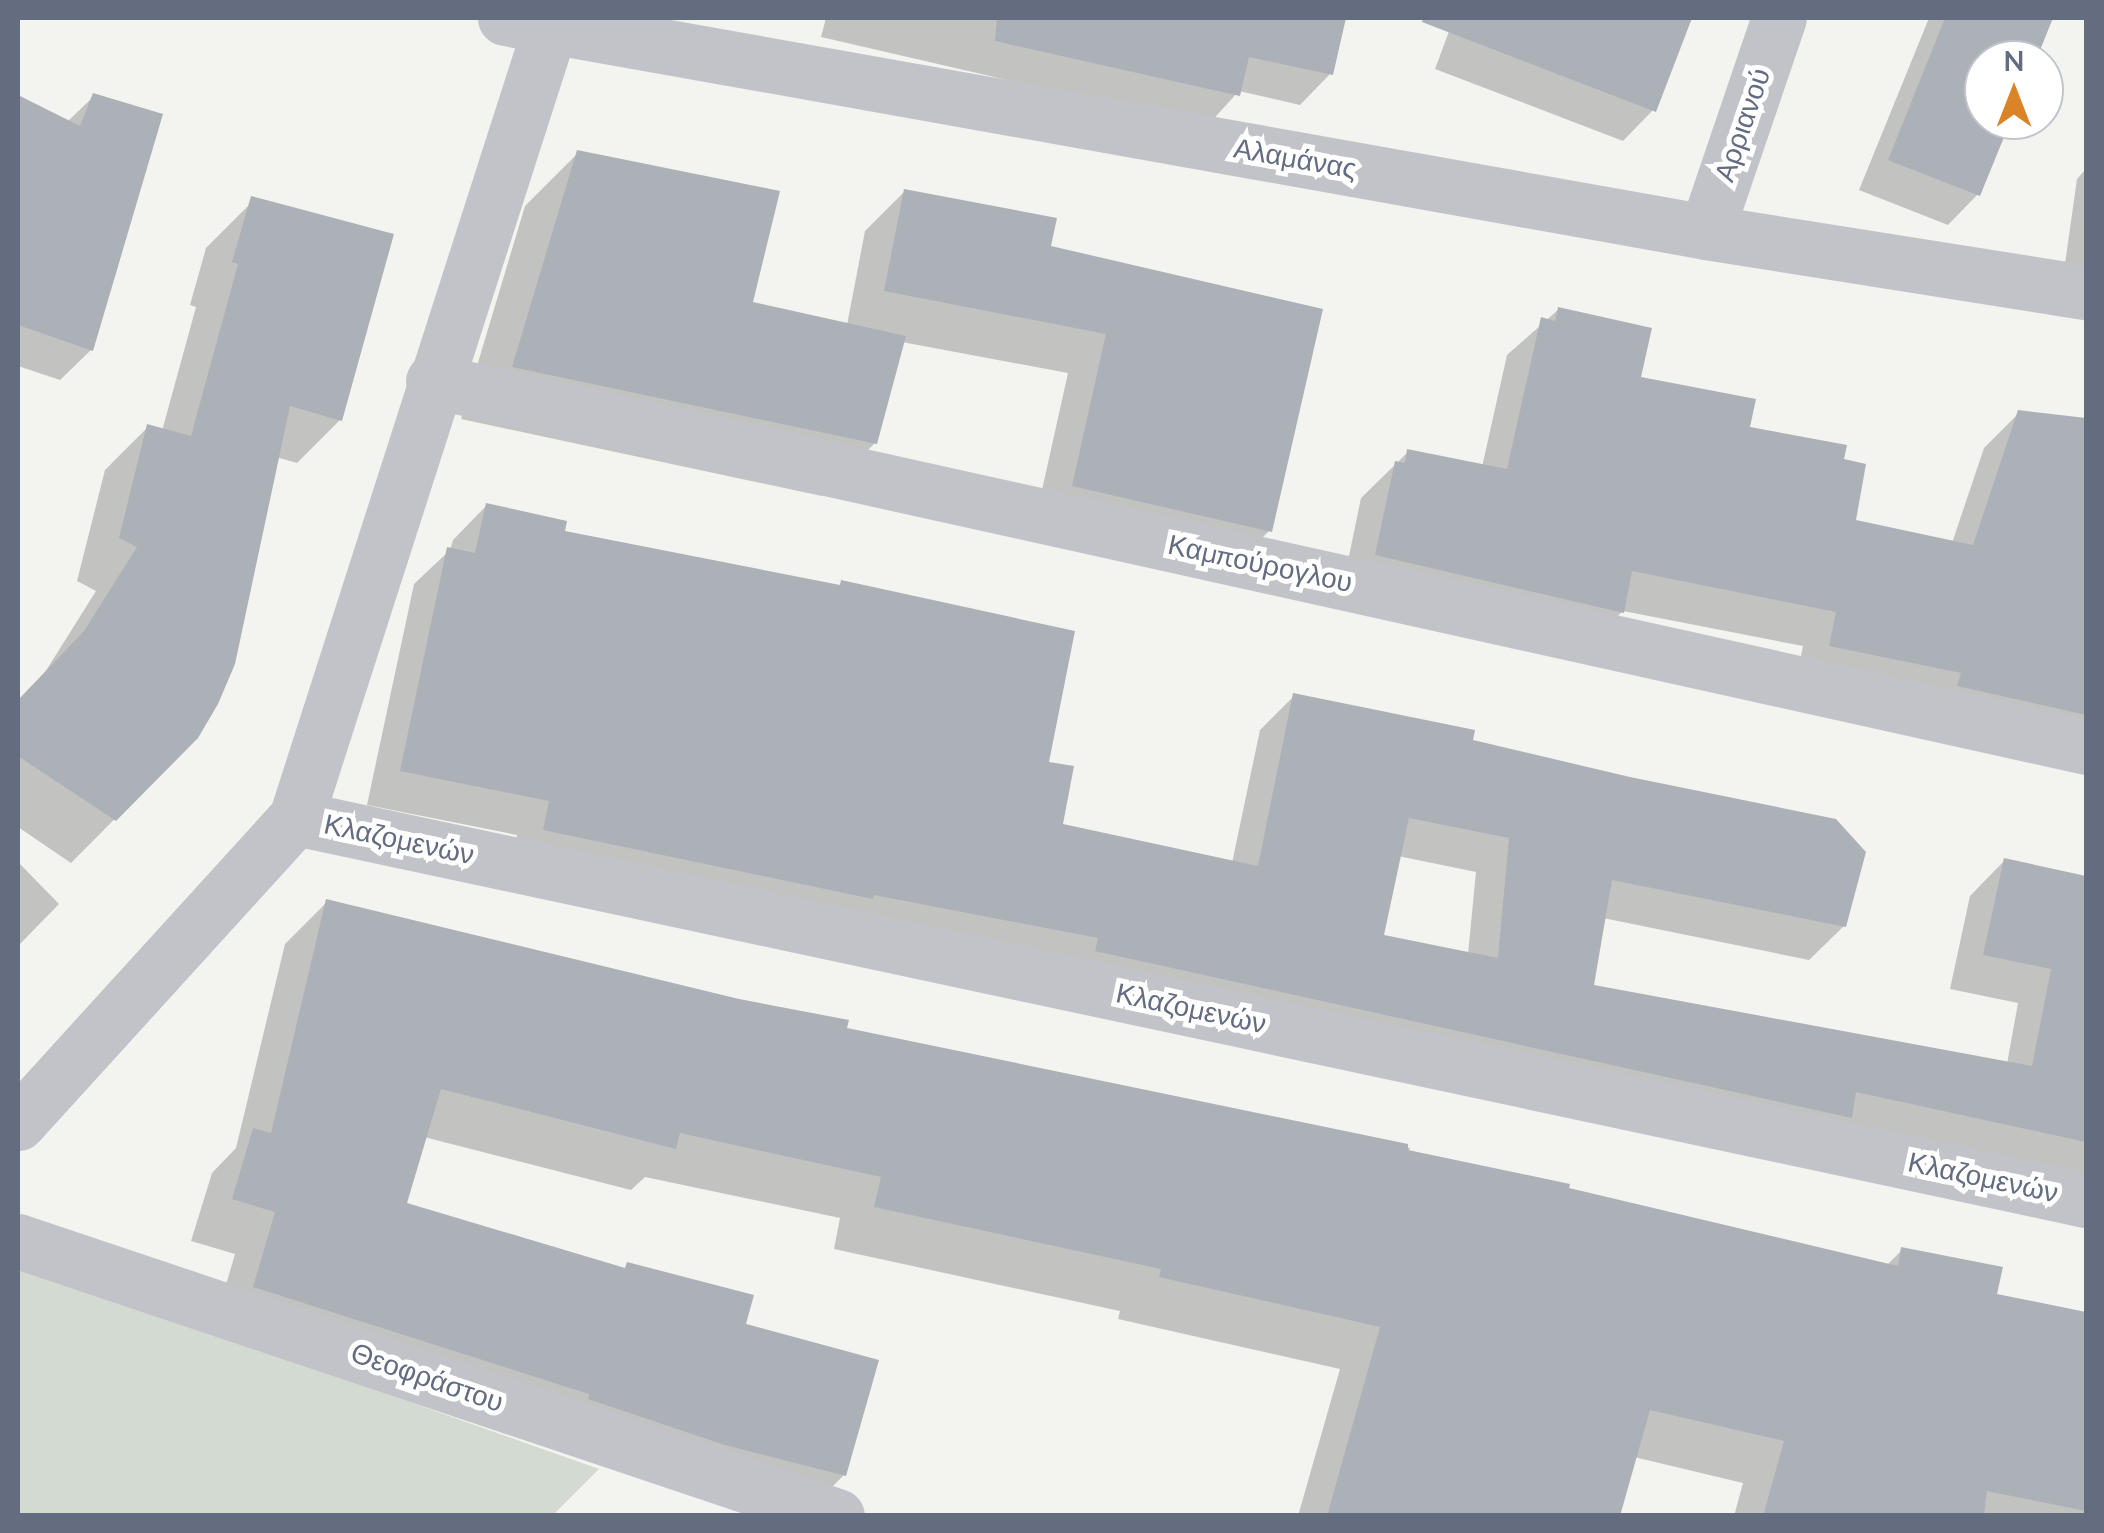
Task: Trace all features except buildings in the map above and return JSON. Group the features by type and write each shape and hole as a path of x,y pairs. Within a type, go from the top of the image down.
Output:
{"street":[{"name":"Αρριανού","path":"1706,232 1779,18"},
{"name":"Αλαμάνας","path":"536,21 1706,232 2086,292"},
{"path":"18,1122 296,818 433,381 536,21"},
{"name":"Καμπούρογλου","path":"433,381 2086,747"},
{"name":"Κλαζομενών","path":"296,818 2086,1200"},
{"name":"Θεοφράστου","path":"18,1241 837,1516"}],"shaded area":[{"path":"18,1263 599,1469 553,1515 18,1516"}]}
